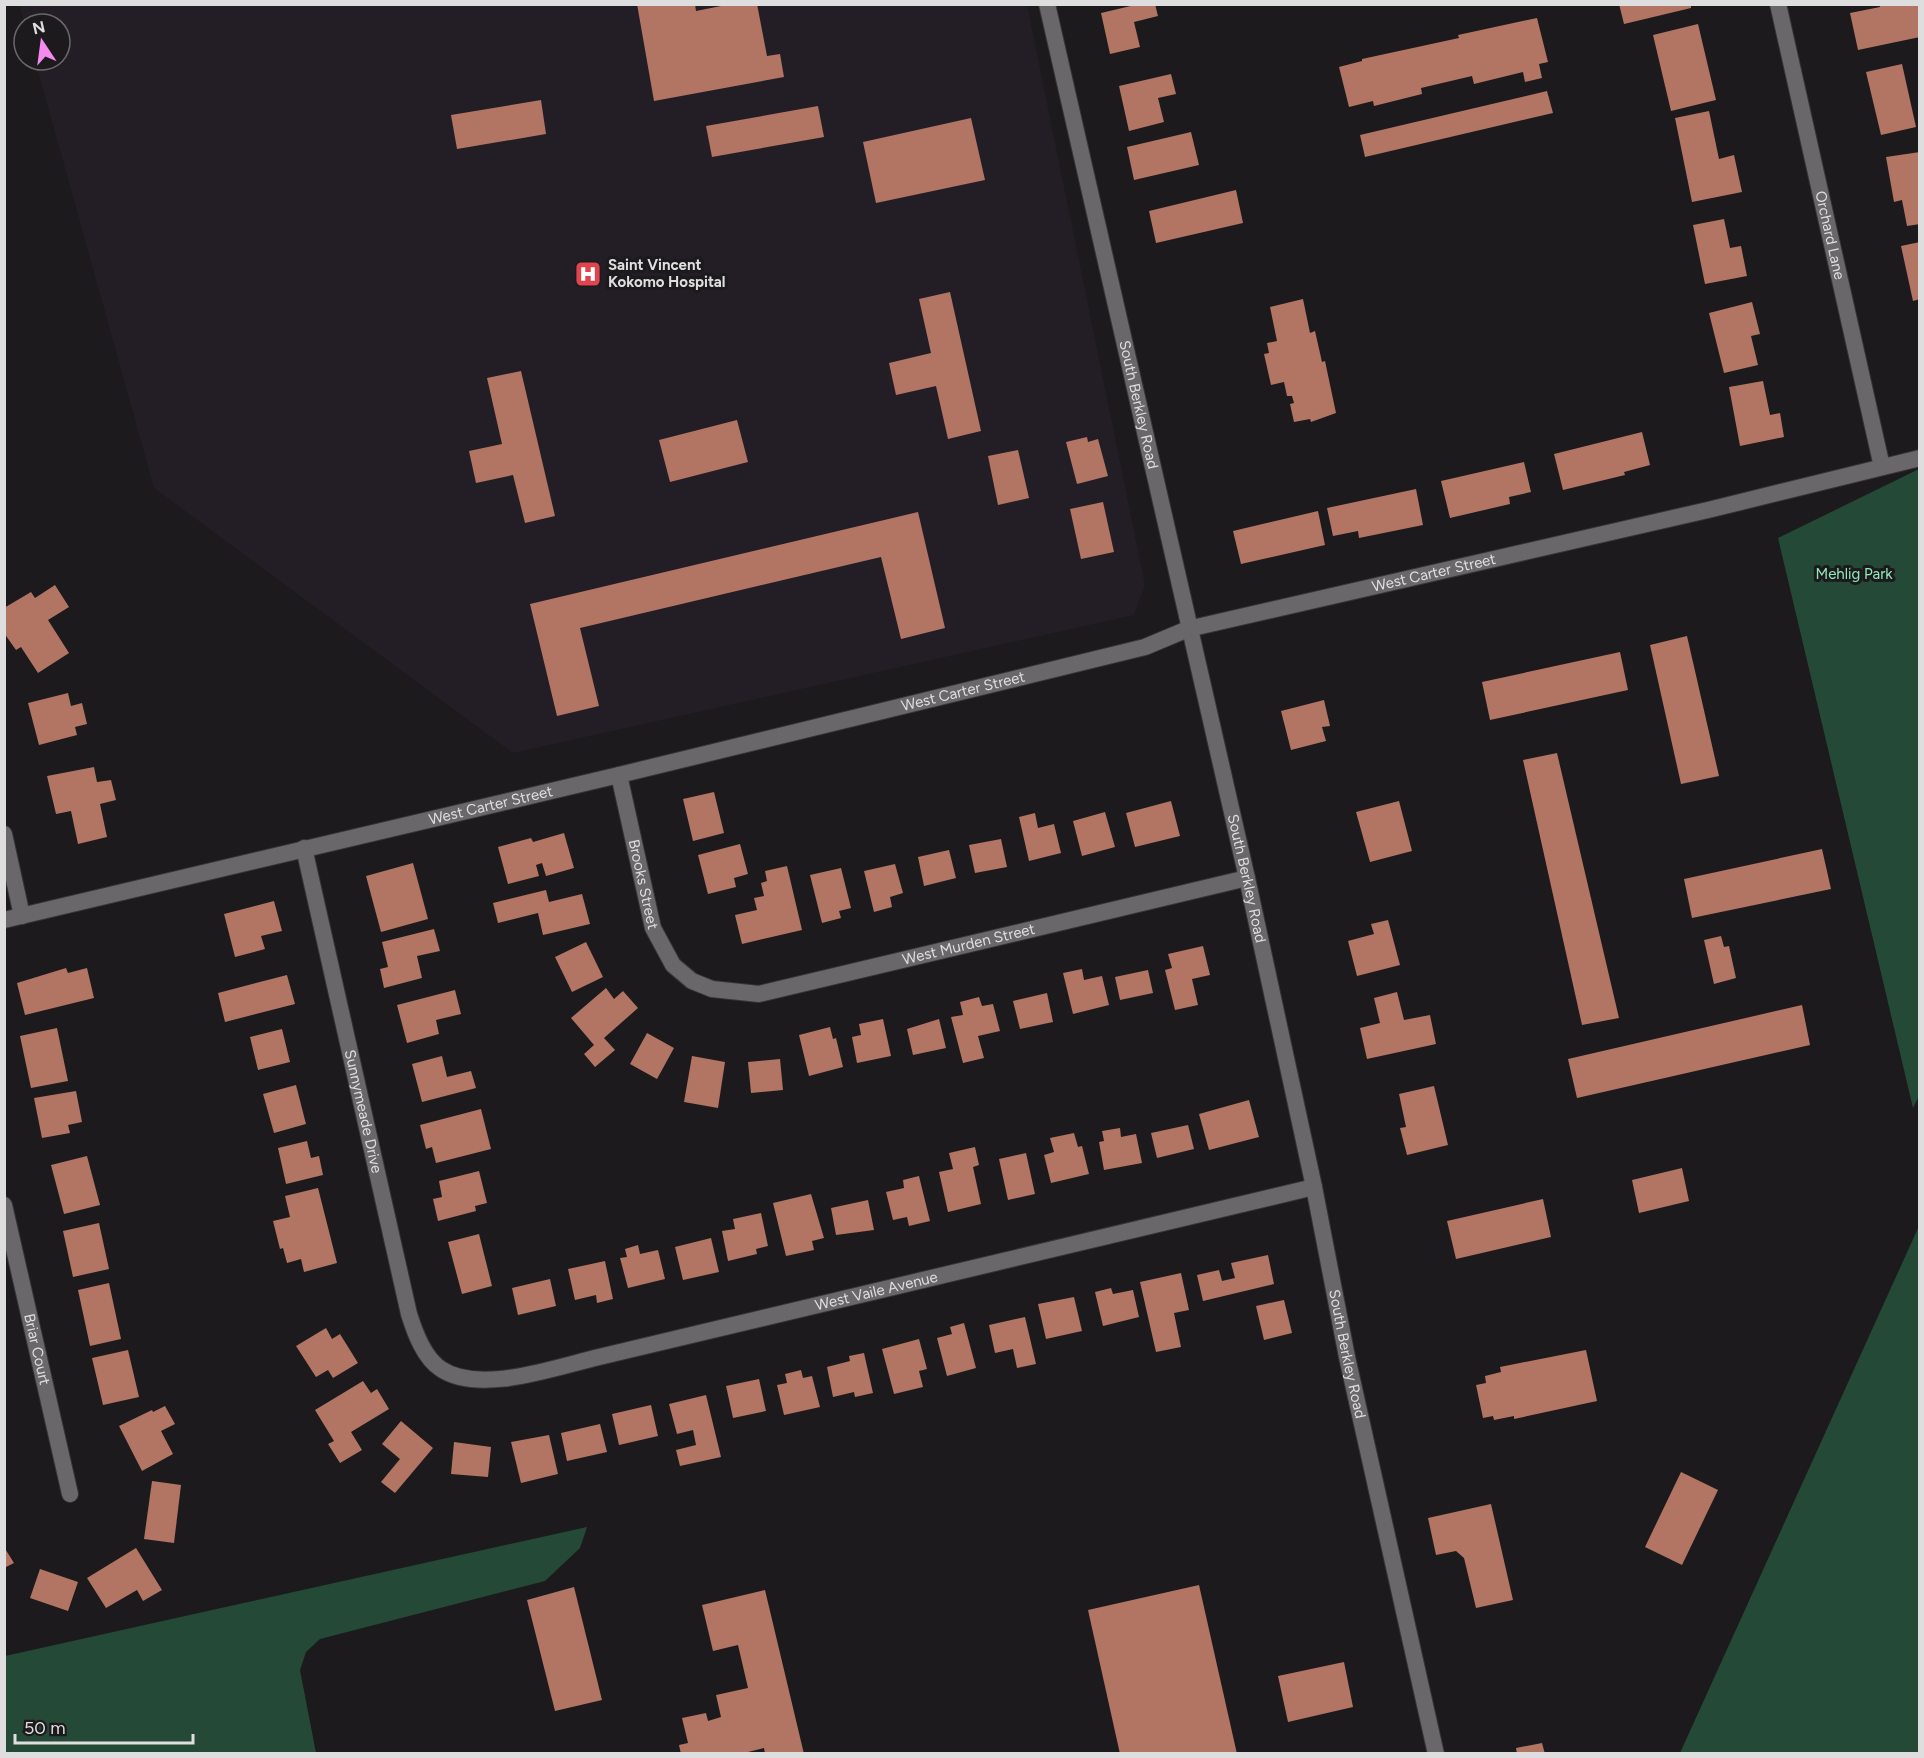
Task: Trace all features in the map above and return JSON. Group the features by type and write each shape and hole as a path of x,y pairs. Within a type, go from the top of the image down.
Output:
{"street":[{"name":"South Berkley Road","path":"1047,4 1188,629 1247,878 1314,1186 1347,1357 1436,1754"},
{"name":"Orchard Lane","path":"1778,4 1882,467"},
{"name":"West Carter Street","path":"4,920 619,775 1145,647 1188,629 1708,510 1920,458"},
{"name":"Brooks Street","path":"619,775 653,928 673,965 692,981"},
{"path":"4,834 22,916"},
{"name":"Sunnymeade Drive","path":"304,848 409,1314 418,1340 440,1368"},
{"name":"West Murden Street","path":"692,981 712,989 759,994 1247,878"},
{"name":"West Vaile Avenue","path":"440,1368 462,1379 487,1382 1314,1186"},
{"name":"Briar Court","path":"4,1205 70,1494"}],"shaded area":[{"name":"Saint Vincent Kokomo Hospital","path":"19,5 1027,5 1145,585 1134,615 513,753 154,488 38,72 72,72 72,12 21,12"}],"green space":[{"name":"Mehlig Park","path":"1919,469 1920,1094 1913,1108 1778,538"},
{"path":"1919,1226 1919,1753 1680,1753"},
{"path":"587,1527 580,1548 545,1581 320,1639 306,1652 300,1670 316,1753 5,1753 5,1656"}],"building":[{"path":"637,4 695,4 696,11 731,4 757,4 767,56 780,54 784,77 654,101"},
{"path":"1139,4 1155,4 1158,16 1134,22 1140,47 1110,54 1101,13"},
{"path":"1619,4 1691,4 1691,8 1624,24"},
{"path":"1879,4 1919,4 1920,37 1858,50 1850,13 1880,7"},
{"path":"1537,18 1548,62 1539,64 1542,78 1525,82 1523,72 1474,84 1472,76 1421,88 1422,94 1374,106 1373,101 1349,107 1339,67 1362,61 1362,59 1459,38 1458,35"},
{"path":"1698,24 1716,100 1671,111 1653,35"},
{"path":"1902,64 1916,127 1881,135 1866,72"},
{"path":"1171,74 1176,94 1158,98 1164,122 1129,131 1119,86"},
{"path":"1547,91 1553,113 1365,157 1360,135"},
{"path":"541,100 546,134 457,149 451,115"},
{"path":"818,106 824,137 712,157 706,126"},
{"path":"1709,111 1719,159 1734,155 1742,192 1692,202 1675,118"},
{"path":"971,118 985,180 876,203 863,142"},
{"path":"1191,132 1199,165 1134,180 1127,147"},
{"path":"1920,152 1920,224 1907,226 1902,200 1894,202 1886,157"},
{"path":"1236,190 1243,223 1156,243 1149,211"},
{"path":"1724,219 1730,248 1741,246 1747,276 1705,284 1693,225"},
{"path":"1920,242 1920,299 1913,301 1901,246"},
{"path":"950,292 981,431 948,439 936,386 896,395 889,363 931,353 919,299"},
{"path":"1303,299 1310,333 1315,331 1322,362 1325,361 1336,413 1311,422 1310,419 1294,422 1290,404 1294,403 1292,396 1287,396 1284,382 1271,385 1264,354 1269,353 1267,343 1277,341 1270,307"},
{"path":"1752,302 1760,334 1751,336 1758,365 1724,373 1709,313"},
{"path":"521,371 555,516 525,523 513,475 476,483 469,451 502,444 487,378"},
{"path":"1763,381 1770,415 1780,413 1784,437 1740,446 1729,387"},
{"path":"737,420 748,462 670,482 659,440"},
{"path":"1642,432 1650,465 1624,472 1625,475 1563,490 1554,454"},
{"path":"1087,437 1088,442 1098,439 1108,476 1077,484 1066,442"},
{"path":"1018,450 1029,498 998,505 988,456"},
{"path":"1524,462 1531,492 1509,497 1510,504 1450,518 1441,481"},
{"path":"1416,489 1423,525 1359,538 1358,531 1333,536 1327,508"},
{"path":"1103,502 1114,552 1081,559 1070,509"},
{"path":"1318,511 1325,545 1241,564 1233,531"},
{"path":"918,512 945,628 901,639 881,557 580,628 599,706 557,716 530,604"},
{"path":"55,585 69,607 48,620 69,653 38,673 21,647 16,650 4,633 4,608 31,592 35,598"},
{"path":"1687,636 1719,776 1681,784 1650,645"},
{"path":"1620,652 1628,690 1490,720 1482,682"},
{"path":"68,693 71,706 82,703 87,724 75,727 77,735 39,745 28,703"},
{"path":"1324,700 1330,726 1322,727 1326,741 1291,750 1281,711"},
{"path":"1557,753 1619,1018 1582,1025 1523,760"},
{"path":"94,767 97,782 111,780 116,800 100,804 107,837 78,844 71,811 56,814 47,776"},
{"path":"714,792 724,833 693,841 683,799"},
{"path":"1171,801 1180,836 1135,847 1126,813"},
{"path":"1399,801 1412,851 1370,862 1356,812"},
{"path":"1105,812 1115,847 1082,856 1073,821"},
{"path":"1035,813 1038,828 1054,824 1061,853 1029,861 1019,817"},
{"path":"564,833 574,868 546,876 542,863 536,865 539,876 508,884 498,847 531,838 533,842"},
{"path":"1001,839 1007,867 975,873 969,845"},
{"path":"740,844 748,874 734,878 736,887 708,894 698,855"},
{"path":"1822,849 1831,889 1692,918 1684,879"},
{"path":"949,850 956,878 924,886 918,857"},
{"path":"413,863 428,919 381,932 366,876"},
{"path":"895,864 903,893 890,897 892,907 874,912 864,871"},
{"path":"787,866 802,930 742,944 735,915 757,910 754,898 764,896 761,883 767,881 765,871"},
{"path":"841,868 851,908 839,911 841,918 822,923 810,875"},
{"path":"546,890 549,902 582,894 590,924 543,935 538,913 498,923 493,903"},
{"path":"274,901 282,931 261,936 265,949 235,957 224,914"},
{"path":"1388,920 1400,965 1357,976 1348,941 1374,934 1371,924"},
{"path":"434,929 440,951 417,956 422,978 384,988 380,969 388,967 382,942"},
{"path":"1721,936 1724,947 1729,946 1736,978 1714,984 1704,940"},
{"path":"586,942 603,977 572,992 555,957"},
{"path":"1203,946 1210,975 1192,979 1198,1005 1175,1010 1165,970 1172,968 1168,954"},
{"path":"66,968 68,973 87,968 94,998 25,1015 17,983"},
{"path":"1082,969 1084,980 1102,976 1109,1005 1073,1014 1063,973"},
{"path":"1148,970 1153,993 1120,1000 1115,977"},
{"path":"287,975 295,1004 225,1022 218,993"},
{"path":"606,988 614,999 623,991 638,1008 604,1038 615,1050 595,1067 584,1054 594,1045 571,1018"},
{"path":"455,990 461,1014 436,1020 439,1034 407,1043 397,1005"},
{"path":"1397,992 1404,1020 1430,1015 1436,1044 1367,1059 1360,1028 1380,1023 1374,998"},
{"path":"1047,993 1053,1022 1020,1029 1013,1001"},
{"path":"979,997 982,1006 993,1004 1000,1031 978,1036 984,1058 963,1063 951,1017 963,1015 960,1002"},
{"path":"1802,1005 1810,1045 1577,1098 1568,1059"},
{"path":"883,1019 891,1056 857,1063 852,1037 861,1035 859,1024"},
{"path":"939,1019 946,1048 913,1055 907,1029"},
{"path":"830,1027 833,1039 836,1038 843,1067 809,1076 799,1035"},
{"path":"57,1028 68,1081 31,1088 20,1036"},
{"path":"282,1029 290,1062 258,1070 250,1037"},
{"path":"647,1033 674,1048 657,1079 630,1064"},
{"path":"442,1056 447,1077 471,1071 476,1088 422,1102 412,1064"},
{"path":"692,1056 725,1062 718,1108 684,1102"},
{"path":"780,1059 783,1090 751,1093 748,1062"},
{"path":"296,1085 306,1124 274,1133 263,1094"},
{"path":"1434,1086 1448,1145 1407,1155 1400,1128 1406,1127 1399,1094"},
{"path":"76,1091 82,1122 68,1125 70,1133 42,1138 34,1098"},
{"path":"1249,1100 1259,1137 1209,1150 1199,1114"},
{"path":"481,1109 491,1149 436,1163 432,1147 426,1149 420,1125"},
{"path":"1188,1125 1194,1149 1157,1158 1151,1133"},
{"path":"1120,1128 1121,1137 1136,1134 1142,1163 1104,1170 1099,1142 1104,1141 1102,1131"},
{"path":"1074,1133 1078,1147 1082,1146 1089,1174 1051,1183 1044,1155 1054,1152 1050,1138"},
{"path":"307,1141 311,1158 319,1156 323,1175 286,1184 278,1148"},
{"path":"975,1147 979,1165 973,1167 981,1204 948,1212 939,1172 953,1169 949,1153"},
{"path":"1026,1153 1035,1194 1008,1200 999,1159"},
{"path":"87,1156 100,1205 64,1214 51,1165"},
{"path":"1682,1168 1689,1201 1639,1213 1632,1180"},
{"path":"479,1171 487,1203 475,1206 476,1211 438,1221 433,1199 442,1197 439,1181"},
{"path":"919,1176 930,1221 909,1226 907,1217 893,1220 886,1192 904,1188 903,1180"},
{"path":"318,1188 337,1263 304,1272 301,1259 287,1263 283,1248 280,1249 273,1221 290,1217 285,1196"},
{"path":"811,1194 824,1238 812,1241 814,1250 786,1256 773,1203"},
{"path":"1543,1199 1551,1237 1456,1259 1447,1221"},
{"path":"868,1200 874,1230 836,1235 831,1208"},
{"path":"761,1213 768,1246 756,1249 757,1254 728,1261 722,1231 735,1229 733,1219"},
{"path":"99,1223 109,1269 73,1277 63,1231"},
{"path":"479,1234 492,1286 462,1294 448,1242"},
{"path":"711,1238 719,1272 683,1280 675,1247"},
{"path":"638,1245 640,1254 658,1250 665,1279 628,1288 620,1258 627,1257 625,1249"},
{"path":"1268,1255 1274,1284 1203,1301 1197,1275 1219,1270 1222,1281 1235,1278 1231,1263"},
{"path":"605,1261 613,1299 597,1303 596,1295 575,1300 568,1269"},
{"path":"1181,1273 1189,1310 1174,1313 1181,1347 1156,1352 1140,1282"},
{"path":"550,1279 556,1306 518,1315 512,1288"},
{"path":"109,1283 121,1339 90,1346 78,1290"},
{"path":"1111,1288 1113,1294 1133,1290 1139,1317 1103,1326 1095,1292"},
{"path":"1074,1297 1082,1331 1046,1339 1038,1304"},
{"path":"1284,1300 1292,1333 1264,1340 1256,1306"},
{"path":"1025,1317 1036,1364 1017,1368 1013,1349 995,1353 989,1325"},
{"path":"964,1323 976,1368 947,1376 937,1338 952,1334 950,1327"},
{"path":"326,1328 332,1339 340,1334 358,1363 333,1378 328,1370 316,1377 296,1346"},
{"path":"919,1339 927,1369 919,1371 923,1387 894,1394 882,1349"},
{"path":"128,1350 139,1397 103,1405 92,1358"},
{"path":"1586,1350 1597,1401 1514,1419 1514,1416 1494,1420 1493,1416 1483,1418 1476,1385 1486,1383 1485,1376 1501,1372 1500,1367"},
{"path":"864,1353 873,1393 855,1397 854,1392 833,1397 827,1367 850,1361 849,1356"},
{"path":"801,1370 803,1378 812,1376 820,1407 784,1415 777,1385 787,1383 785,1374"},
{"path":"759,1379 766,1411 733,1418 726,1386"},
{"path":"363,1381 371,1393 377,1389 389,1409 351,1432 362,1450 340,1463 328,1444 334,1441 315,1410"},
{"path":"706,1395 721,1457 680,1466 676,1450 696,1445 693,1430 677,1434 669,1404"},
{"path":"651,1405 658,1436 619,1445 612,1414"},
{"path":"165,1406 175,1424 161,1431 173,1454 142,1471 119,1426"},
{"path":"401,1421 433,1448 395,1493 381,1482 400,1459 382,1444"},
{"path":"600,1424 607,1452 567,1461 561,1433"},
{"path":"549,1435 558,1474 521,1483 511,1442"},
{"path":"454,1442 491,1447 488,1477 451,1474"},
{"path":"1681,1472 1718,1490 1682,1565 1645,1547"},
{"path":"152,1481 181,1485 174,1543 144,1539"},
{"path":"1491,1504 1513,1600 1476,1608 1464,1558 1456,1551 1436,1555 1428,1518"},
{"path":"4,1547 14,1563 4,1568"},
{"path":"136,1548 162,1590 143,1601 137,1590 106,1608 87,1578"},
{"path":"40,1569 78,1582 68,1611 30,1598"},
{"path":"1199,1585 1237,1754 1120,1754 1088,1610"},
{"path":"574,1587 602,1700 555,1711 527,1600"},
{"path":"765,1590 804,1754 765,1754 764,1748 740,1754 681,1754 679,1745 688,1743 682,1718 706,1713 708,1721 721,1717 716,1695 748,1688 738,1645 713,1651 702,1605"},
{"path":"1344,1662 1353,1707 1288,1722 1278,1676"},
{"path":"1542,1743 1545,1754 1517,1754 1516,1748"}],"place":[{"name":"Saint Vincent Kokomo Hospital","path":"588,274"}]}
